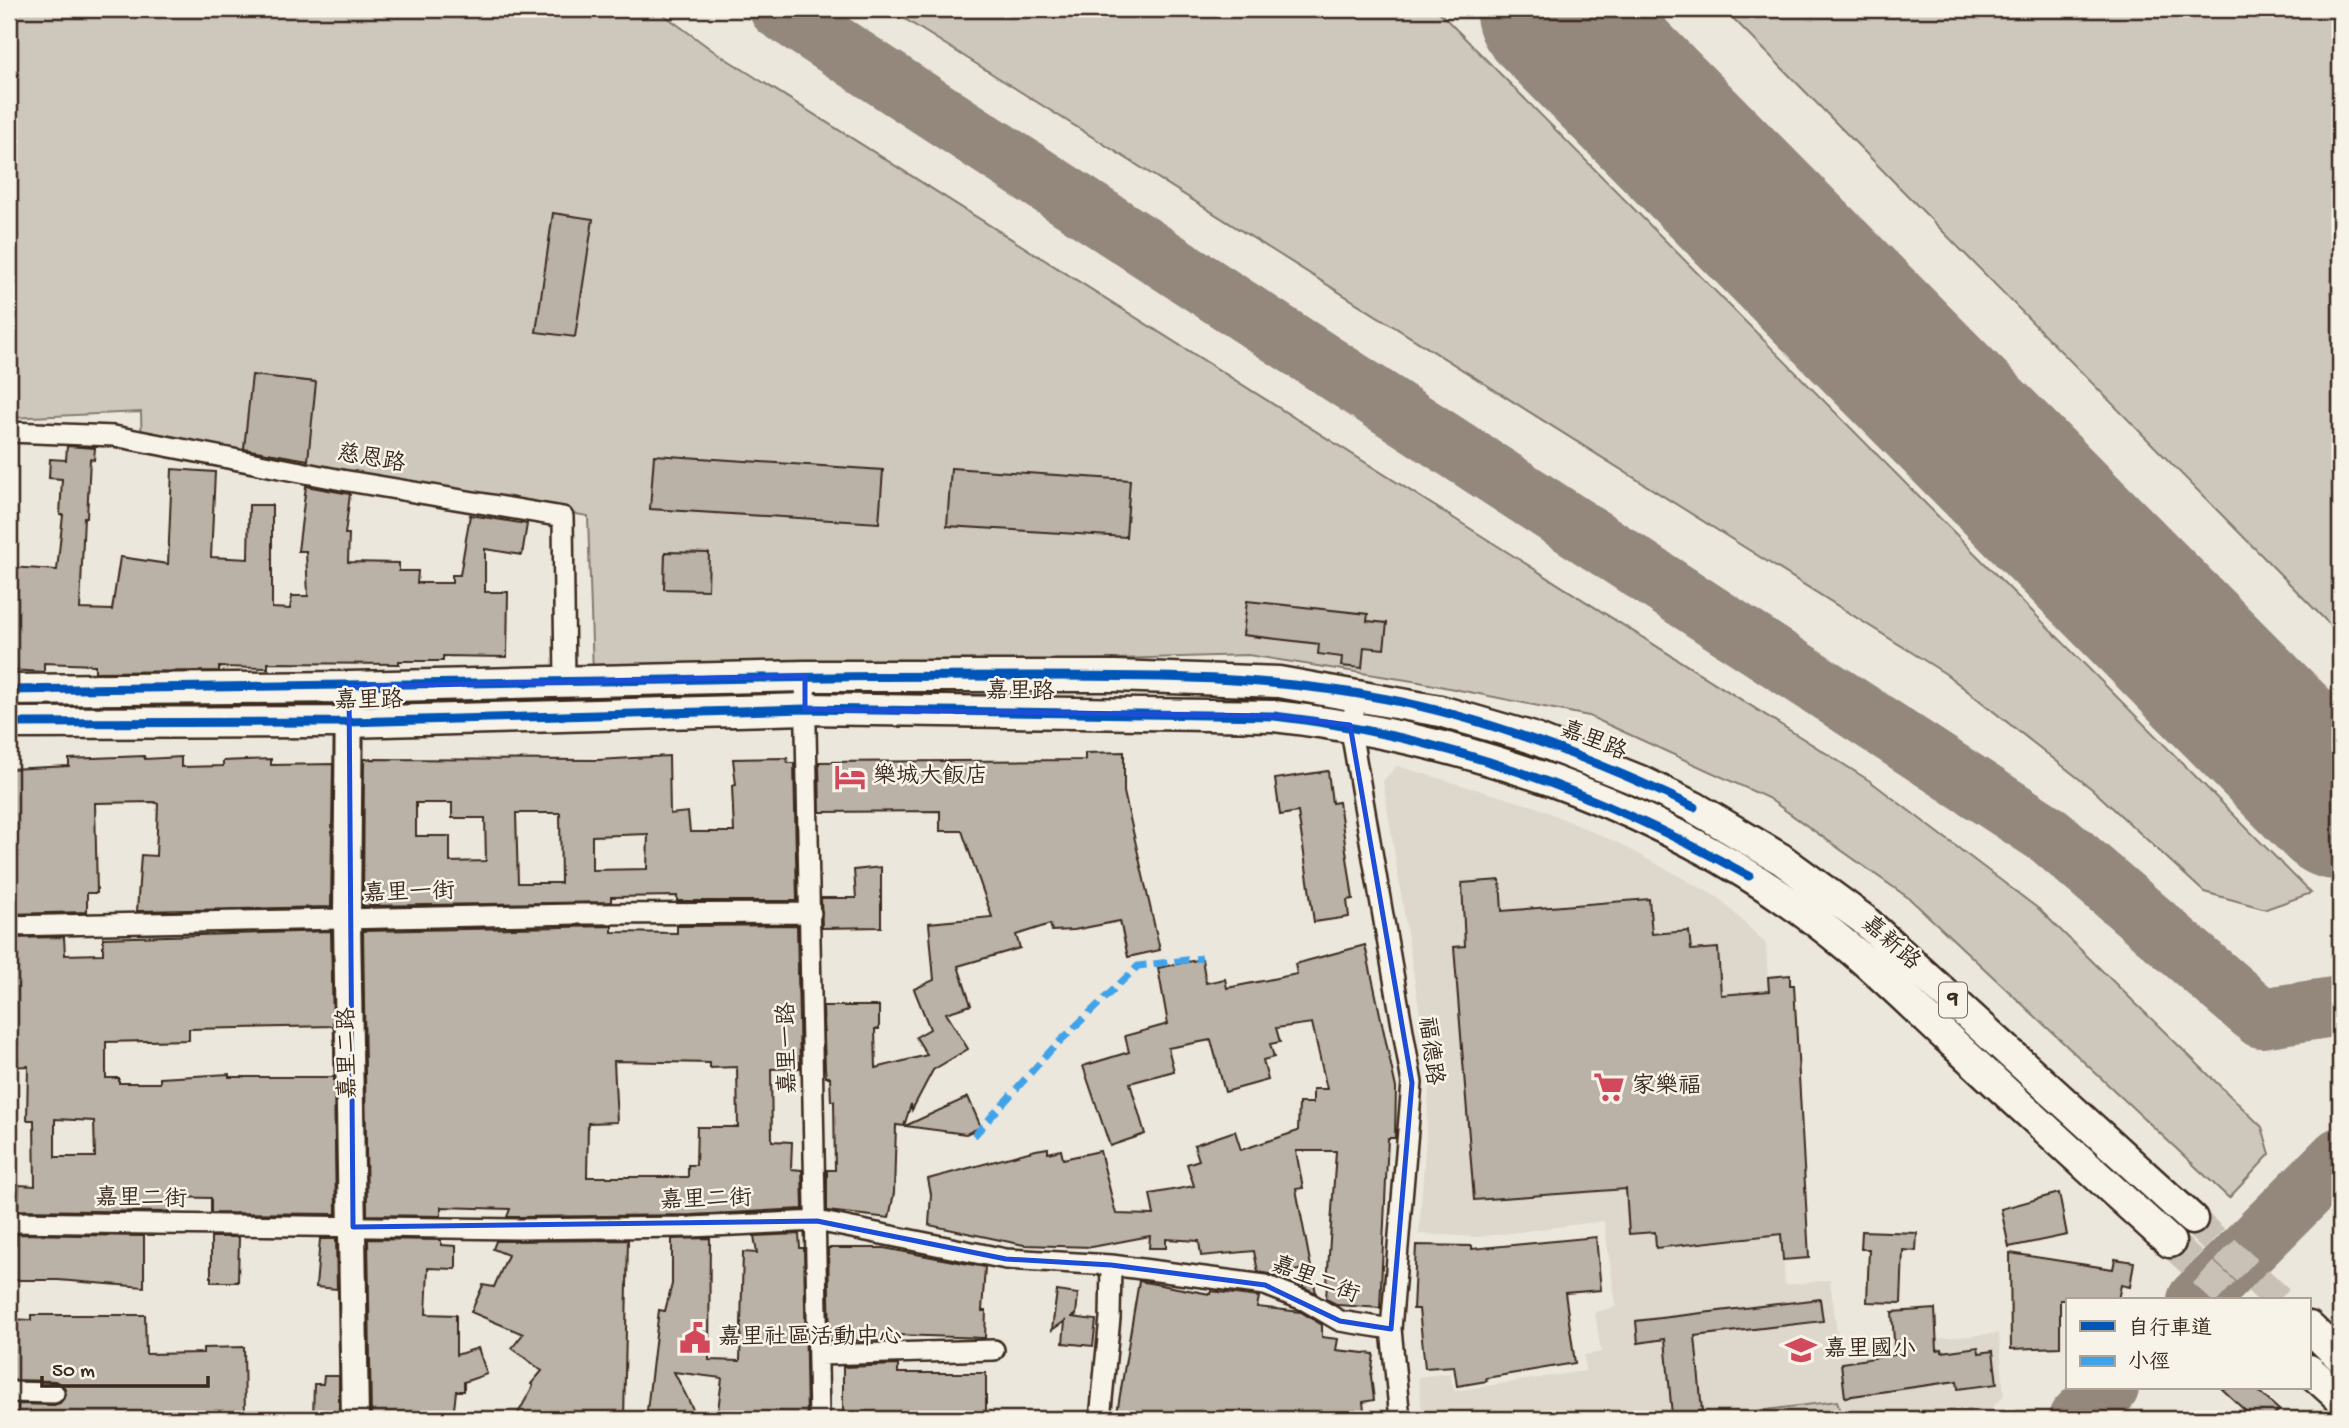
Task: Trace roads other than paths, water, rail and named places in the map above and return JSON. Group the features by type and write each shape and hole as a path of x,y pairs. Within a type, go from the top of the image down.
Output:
{"main road":[{"name":"嘉里路","path":"9,690 349,687 805,676 1182,678 1279,682 1359,694 1440,711 1530,737 1640,781 1694,807"},
{"name":"嘉里路","path":"9,723 348,722 805,709 1274,716 1350,724 1486,759 1587,795 1679,837 1749,876"},
{"name":"嘉新路","path":"1694,807 1781,859 1863,919 2192,1219"},
{"name":"嘉新路","path":"1749,876 1846,945 2170,1242"},
{"path":"2310,1328 2340,1357"},
{"path":"2310,1371 2340,1398"}],"street":[{"name":"慈恩路","path":"9,432 114,436 342,480 562,517 565,682"},
{"name":"嘉里一路","path":"805,676 820,1419"},
{"name":"嘉里二路","path":"349,687 347,920 355,1419"},
{"name":"福德路","path":"1359,694 1350,724 1412,1083 1391,1329 1399,1419"},
{"name":"嘉里一街","path":"9,926 577,914 811,913"},
{"name":"嘉里二街","path":"9,1223 638,1228 817,1222 903,1241 1006,1259 1111,1265 1265,1286 1306,1301 1340,1321 1391,1329"},
{"path":"1100,1419 1110,1318 1111,1265"},
{"path":"819,1355 994,1350"},
{"path":"9,1392 54,1393"}],"tunnel":[{"path":"2192,1219 2277,1298"},
{"path":"2170,1242 2231,1298"}],"place":[{"name":"樂城大飯店","path":"850,777"},
{"name":"家樂福","path":"1609,1087"},
{"name":"嘉里社區活動中心","path":"695,1338"},
{"name":"嘉里國小","path":"1801,1350"}]}
